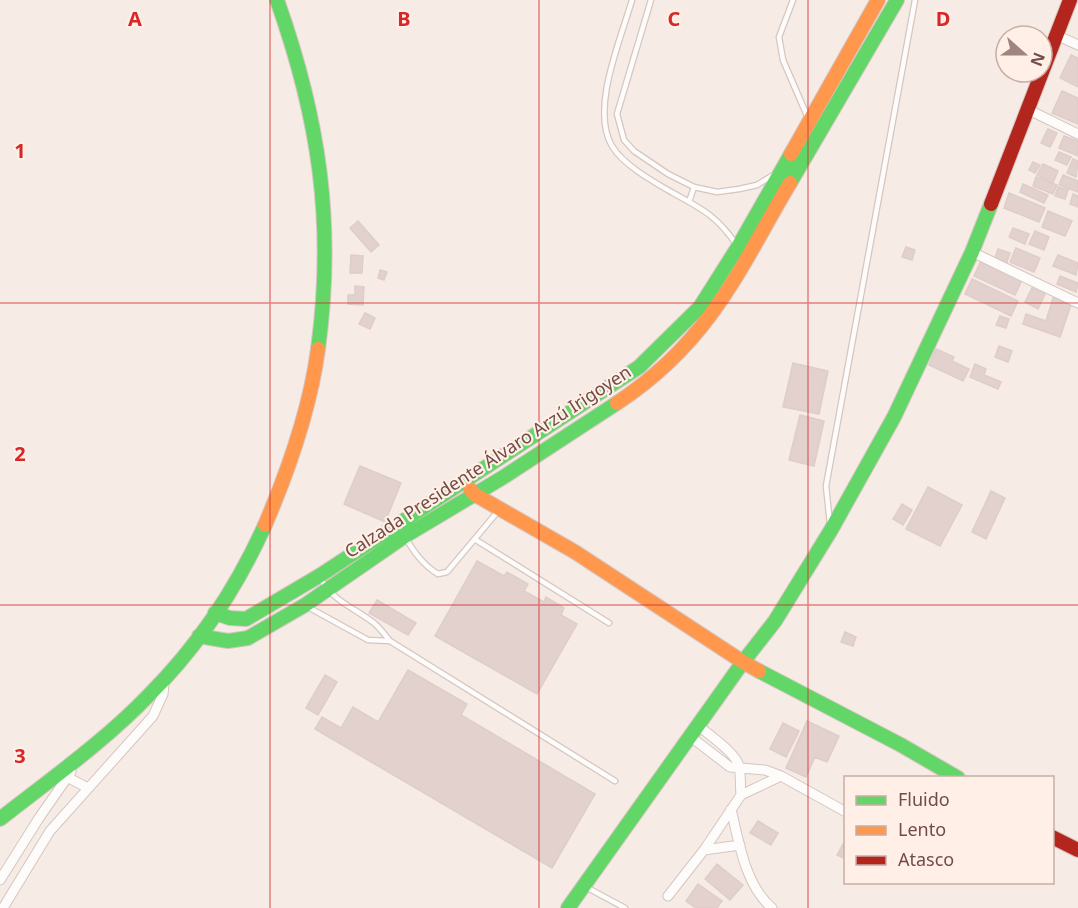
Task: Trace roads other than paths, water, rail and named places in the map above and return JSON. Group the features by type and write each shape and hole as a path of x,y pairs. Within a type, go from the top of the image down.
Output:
{"main road":[{"path":"0,819 134,710 199,636 259,538 289,468 313,380 322,320 326,244 322,183 310,108 290,36 277,0"},
{"name":"Calzada Presidente Álvaro Arzú Irigoyen","path":"215,613 230,618 246,619 402,530 470,488 502,478 623,399 653,375 681,349 711,314 780,171 878,0"},
{"name":"Calzada Presidente Álvaro Arzú Irigoyen","path":"743,251 897,0"},
{"path":"568,908 743,662 775,621 831,530 894,417 972,252 1070,0"},
{"path":"470,488 500,509 575,552 743,662 956,776"},
{"name":"Calzada Presidente Álvaro Arzú Irigoyen","path":"199,636 228,641 248,638 327,590 402,530"},
{"path":"1054,838 1078,850"}],"street":[{"path":"1056,35 1078,45"},
{"path":"1029,110 1078,134"},
{"path":"972,252 1078,303"},
{"path":"3,908 50,831 153,716 163,694 165,677"},
{"path":"695,732 736,758 740,769 741,795"},
{"path":"0,880 39,818 90,748"},
{"path":"740,769 758,768 781,776 844,811"},
{"path":"668,896 704,850 741,795 781,776"},
{"path":"67,777 88,788"},
{"path":"731,809 740,845 760,898 772,908"},
{"path":"704,850 740,845"}],"lane":[{"path":"632,0 604,95 603,117 612,146 623,160 657,184 712,214 743,251"},
{"path":"651,0 617,114 624,140 634,152 694,188 717,192 739,189 757,185 780,171"},
{"path":"793,0 779,37 783,60 810,121"},
{"path":"831,530 826,486 915,0"},
{"path":"607,134 619,127"},
{"path":"690,202 694,188"},
{"path":"402,530 412,550 427,568 438,574 447,572 500,509"},
{"path":"476,540 609,623"},
{"path":"319,576 327,590 343,604 375,624 390,641 615,781"},
{"path":"305,604 368,640 390,641"},
{"path":"584,885 625,908"}]}
